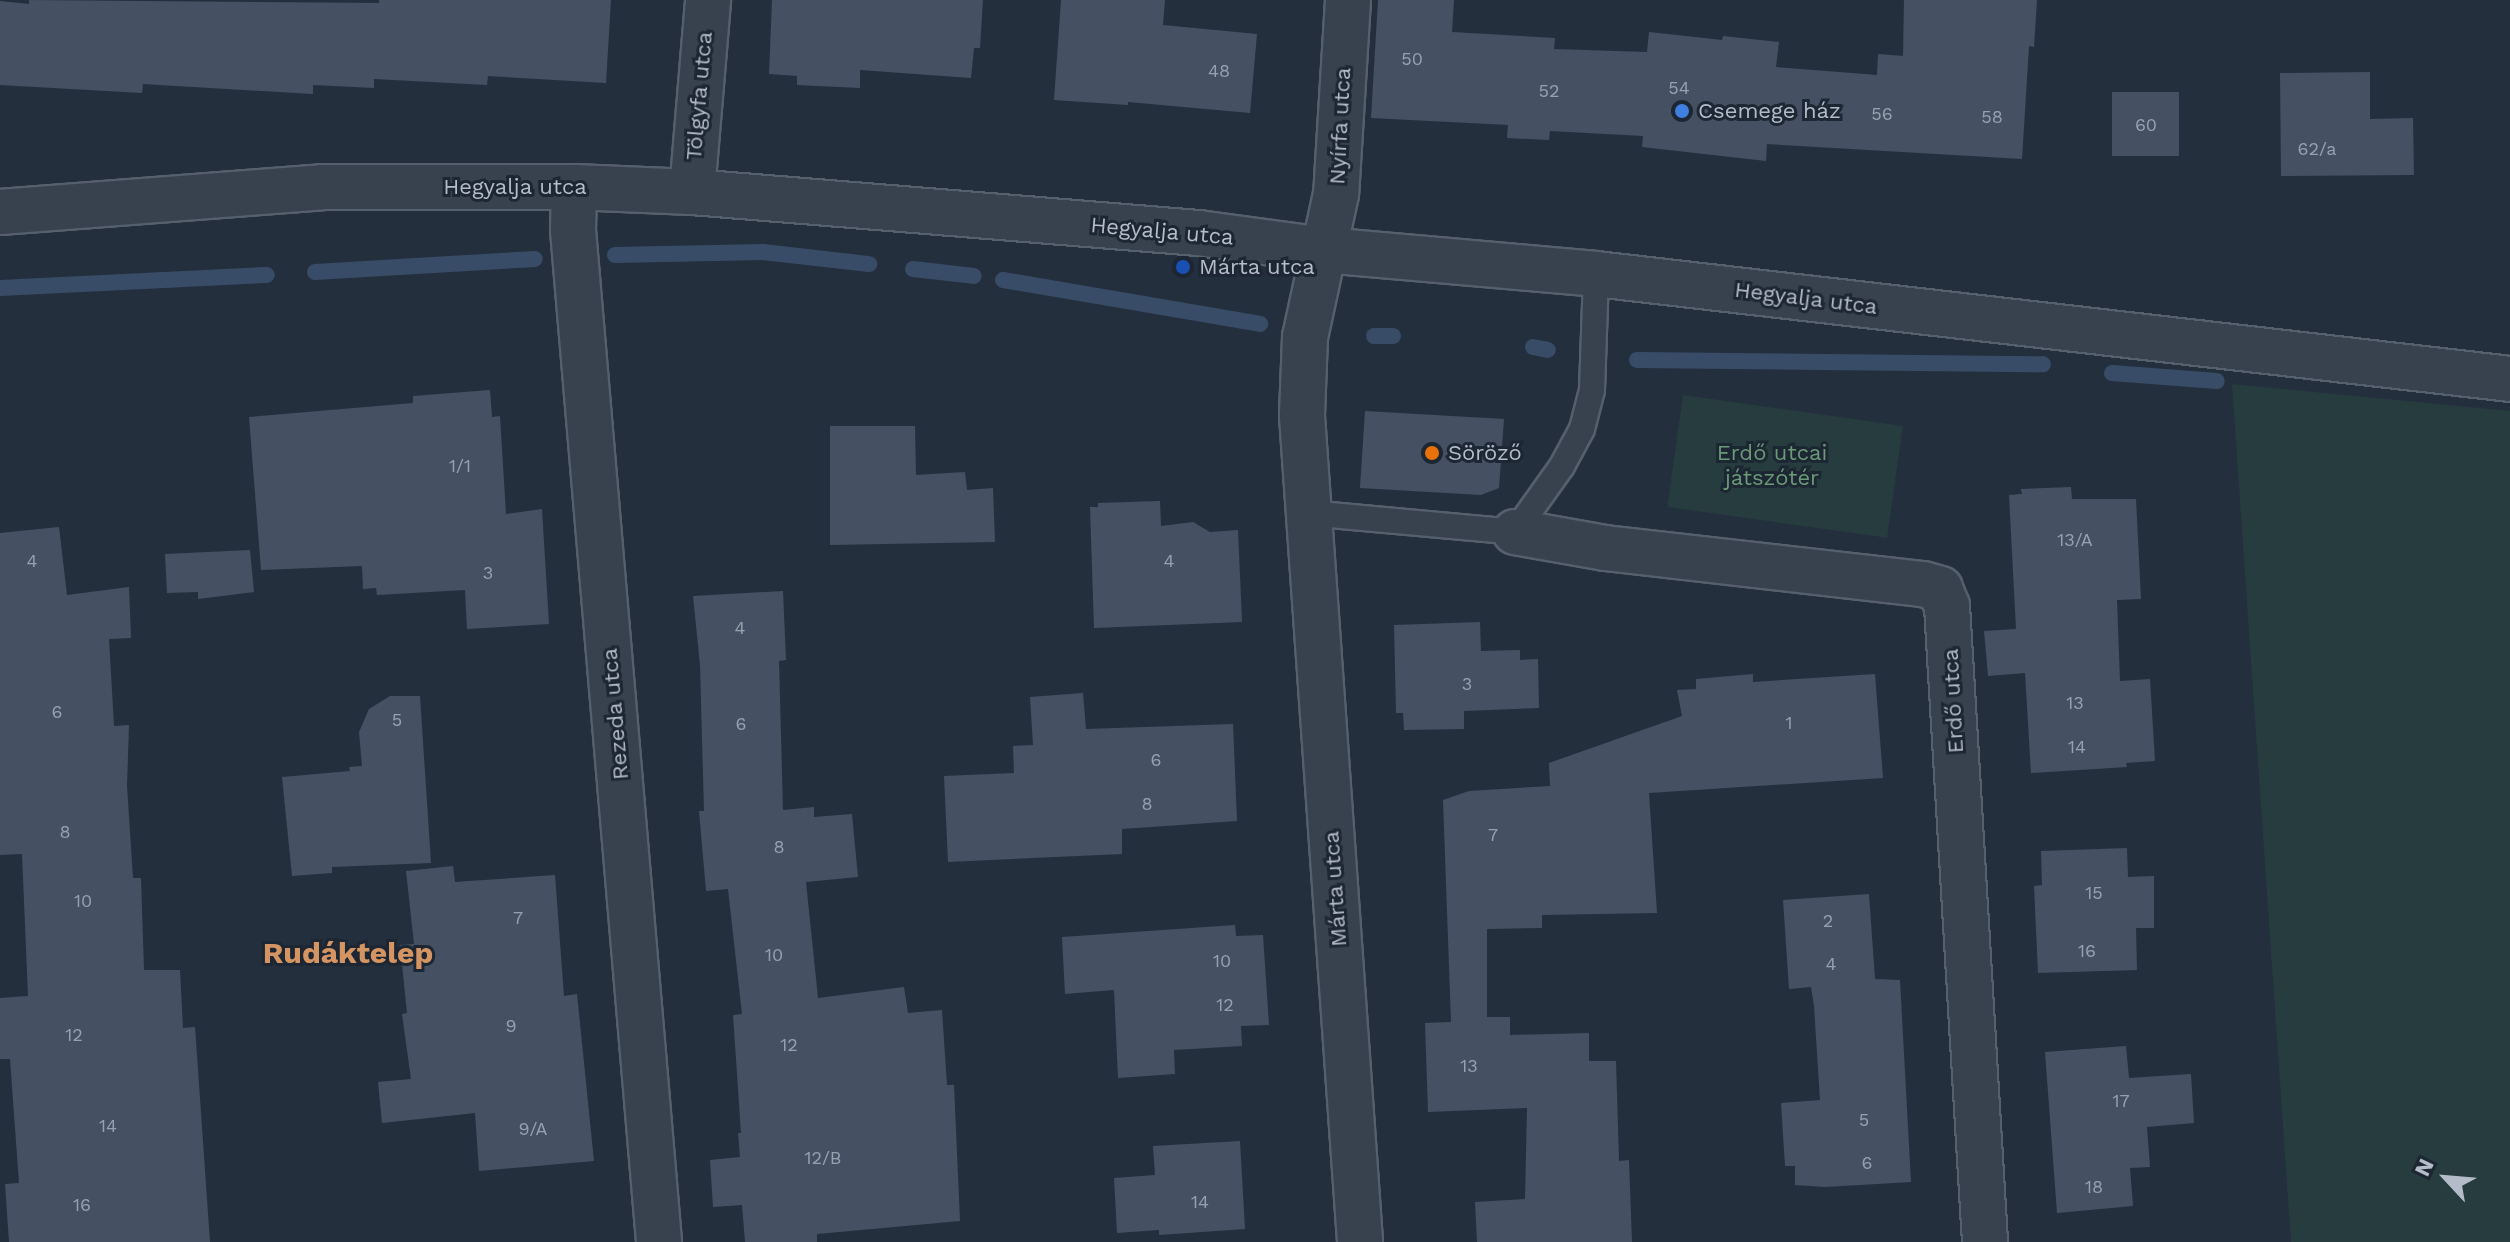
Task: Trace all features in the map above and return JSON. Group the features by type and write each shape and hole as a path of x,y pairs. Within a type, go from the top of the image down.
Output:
{"street":[{"name":"Tölgyfa utca","path":"692,192 708,0"},
{"name":"Nyírfa utca","path":"1324,250 1336,194 1348,0"},
{"name":"Hegyalja utca","path":"0,212 322,187 574,187 692,192 1198,233 1324,250 1596,274 2510,379"},
{"name":"Rezeda utca","path":"574,187 573,230 659,1242"},
{"name":"Márta utca","path":"1324,250 1305,337 1302,416 1360,1242"},
{"name":"Erdő utca","path":"1515,532 1605,548 1923,584 1940,589 1947,606 1985,1242"}],"lane":[{"path":"1308,513 1515,532 1562,466 1582,429 1592,390 1596,274"}],"green space":[{"path":"2232,384 2510,411 2510,1242 2291,1242"},
{"name":"Erdő utcai játszótér","path":"1683,395 1903,426 1887,538 1667,507"}],"building":[{"path":"29,0 379,3 379,0 611,0 606,83 488,76 487,85 374,79 374,88 313,85 313,94 143,84 142,93 0,85 0,1 29,4"},
{"path":"772,0 983,0 980,48 974,48 971,78 860,70 860,88 797,85 797,76 769,74"},
{"path":"1061,0 1165,0 1163,25 1257,34 1250,113 1128,102 1128,105 1054,100"},
{"path":"1378,0 1454,0 1452,32 1555,38 1554,49 1647,52 1649,32 1722,40 1723,36 1779,42 1776,67 1877,75 1878,54 1903,56 1904,0 2037,0 2034,47 2029,46 2022,159 1767,144 1766,161 1642,147 1643,136 1550,131 1549,140 1507,138 1508,125 1371,118"},
{"path":"2370,72 2370,119 2413,118 2414,175 2281,176 2280,73"},
{"path":"2112,92 2179,92 2179,156 2112,156"},
{"path":"490,390 492,417 500,416 506,514 542,509 549,624 467,629 465,590 377,595 376,588 363,589 362,566 261,570 249,417 413,403 413,396"},
{"name":"Söröző","path":"1365,411 1504,419 1499,488 1481,495 1360,488"},
{"path":"830,426 915,426 916,475 965,472 967,490 993,488 995,542 830,545"},
{"path":"2071,487 2072,499 2136,499 2141,599 2117,600 2120,681 2150,679 2155,761 2126,763 2127,767 2031,773 2025,673 1988,676 1984,631 2016,629 2009,495 2022,494 2021,489"},
{"path":"1160,501 1161,526 1193,522 1210,532 1238,530 1242,622 1094,628 1090,507 1098,507 1098,503"},
{"path":"59,527 67,595 129,587 131,638 109,639 114,726 129,725 127,786 133,878 141,878 144,970 180,970 183,1028 195,1027 210,1242 9,1242 5,1184 19,1183 10,1059 0,1059 0,998 28,996 22,854 0,855 0,533"},
{"path":"250,550 254,592 198,599 198,592 167,593 165,554"},
{"path":"783,591 786,660 779,661 783,810 814,807 814,817 852,814 858,877 806,882 818,998 904,987 908,1013 942,1010 947,1085 954,1085 960,1221 817,1234 817,1242 745,1242 742,1205 713,1207 710,1160 740,1157 733,1015 742,1014 728,889 706,891 699,811 704,811 700,665 693,596"},
{"path":"1480,622 1481,651 1520,650 1520,660 1538,659 1539,708 1464,711 1464,729 1404,730 1403,713 1396,713 1394,625"},
{"path":"1753,674 1753,682 1875,674 1883,778 1649,793 1657,913 1542,915 1542,928 1487,929 1487,1017 1510,1017 1510,1035 1589,1033 1589,1061 1616,1061 1619,1161 1629,1160 1632,1242 1477,1242 1475,1202 1525,1199 1527,1108 1428,1112 1425,1023 1451,1022 1443,800 1469,791 1550,786 1549,763 1682,716 1677,690 1696,689 1696,679"},
{"path":"1083,693 1086,729 1233,724 1237,821 1122,829 1122,854 948,862 944,776 1014,773 1013,746 1033,745 1030,697"},
{"path":"390,696 420,696 431,863 332,867 332,873 292,876 282,777 350,771 349,767 362,766 359,732 369,709"},
{"path":"2127,848 2128,877 2154,876 2154,928 2136,928 2137,970 2038,973 2034,886 2042,885 2041,851"},
{"path":"453,866 455,882 555,875 564,996 577,994 594,1161 479,1171 475,1113 382,1123 378,1082 411,1079 402,1014 407,1013 400,945 414,944 406,871"},
{"path":"1869,894 1875,979 1900,980 1911,1182 1825,1187 1795,1185 1795,1166 1785,1166 1781,1103 1820,1100 1811,987 1789,989 1783,900"},
{"path":"1235,925 1236,936 1263,935 1269,1025 1241,1026 1242,1046 1174,1050 1175,1074 1118,1078 1114,990 1065,994 1062,937"},
{"path":"2126,1046 2129,1078 2191,1074 2194,1123 2147,1127 2150,1167 2130,1168 2133,1206 2057,1213 2045,1052"},
{"path":"1240,1141 1245,1229 1159,1235 1159,1230 1117,1233 1114,1178 1155,1175 1153,1146"}],"waterway":[{"path":"615,255 763,252 869,264"},
{"path":"315,272 535,259"},
{"path":"913,269 974,276"},
{"path":"0,288 267,275"},
{"path":"1003,280 1260,324"},
{"path":"1374,336 1393,336"},
{"path":"1533,347 1548,350"},
{"path":"1637,360 2043,364"},
{"path":"2112,373 2217,381"}],"place":[{"name":"Csemege ház","path":"1682,111"},
{"name":"Márta utca","path":"1183,267"},
{"name":"Söröző","path":"1432,453"}],"district":[{"name":"Rudáktelep","path":"348,953"}]}
